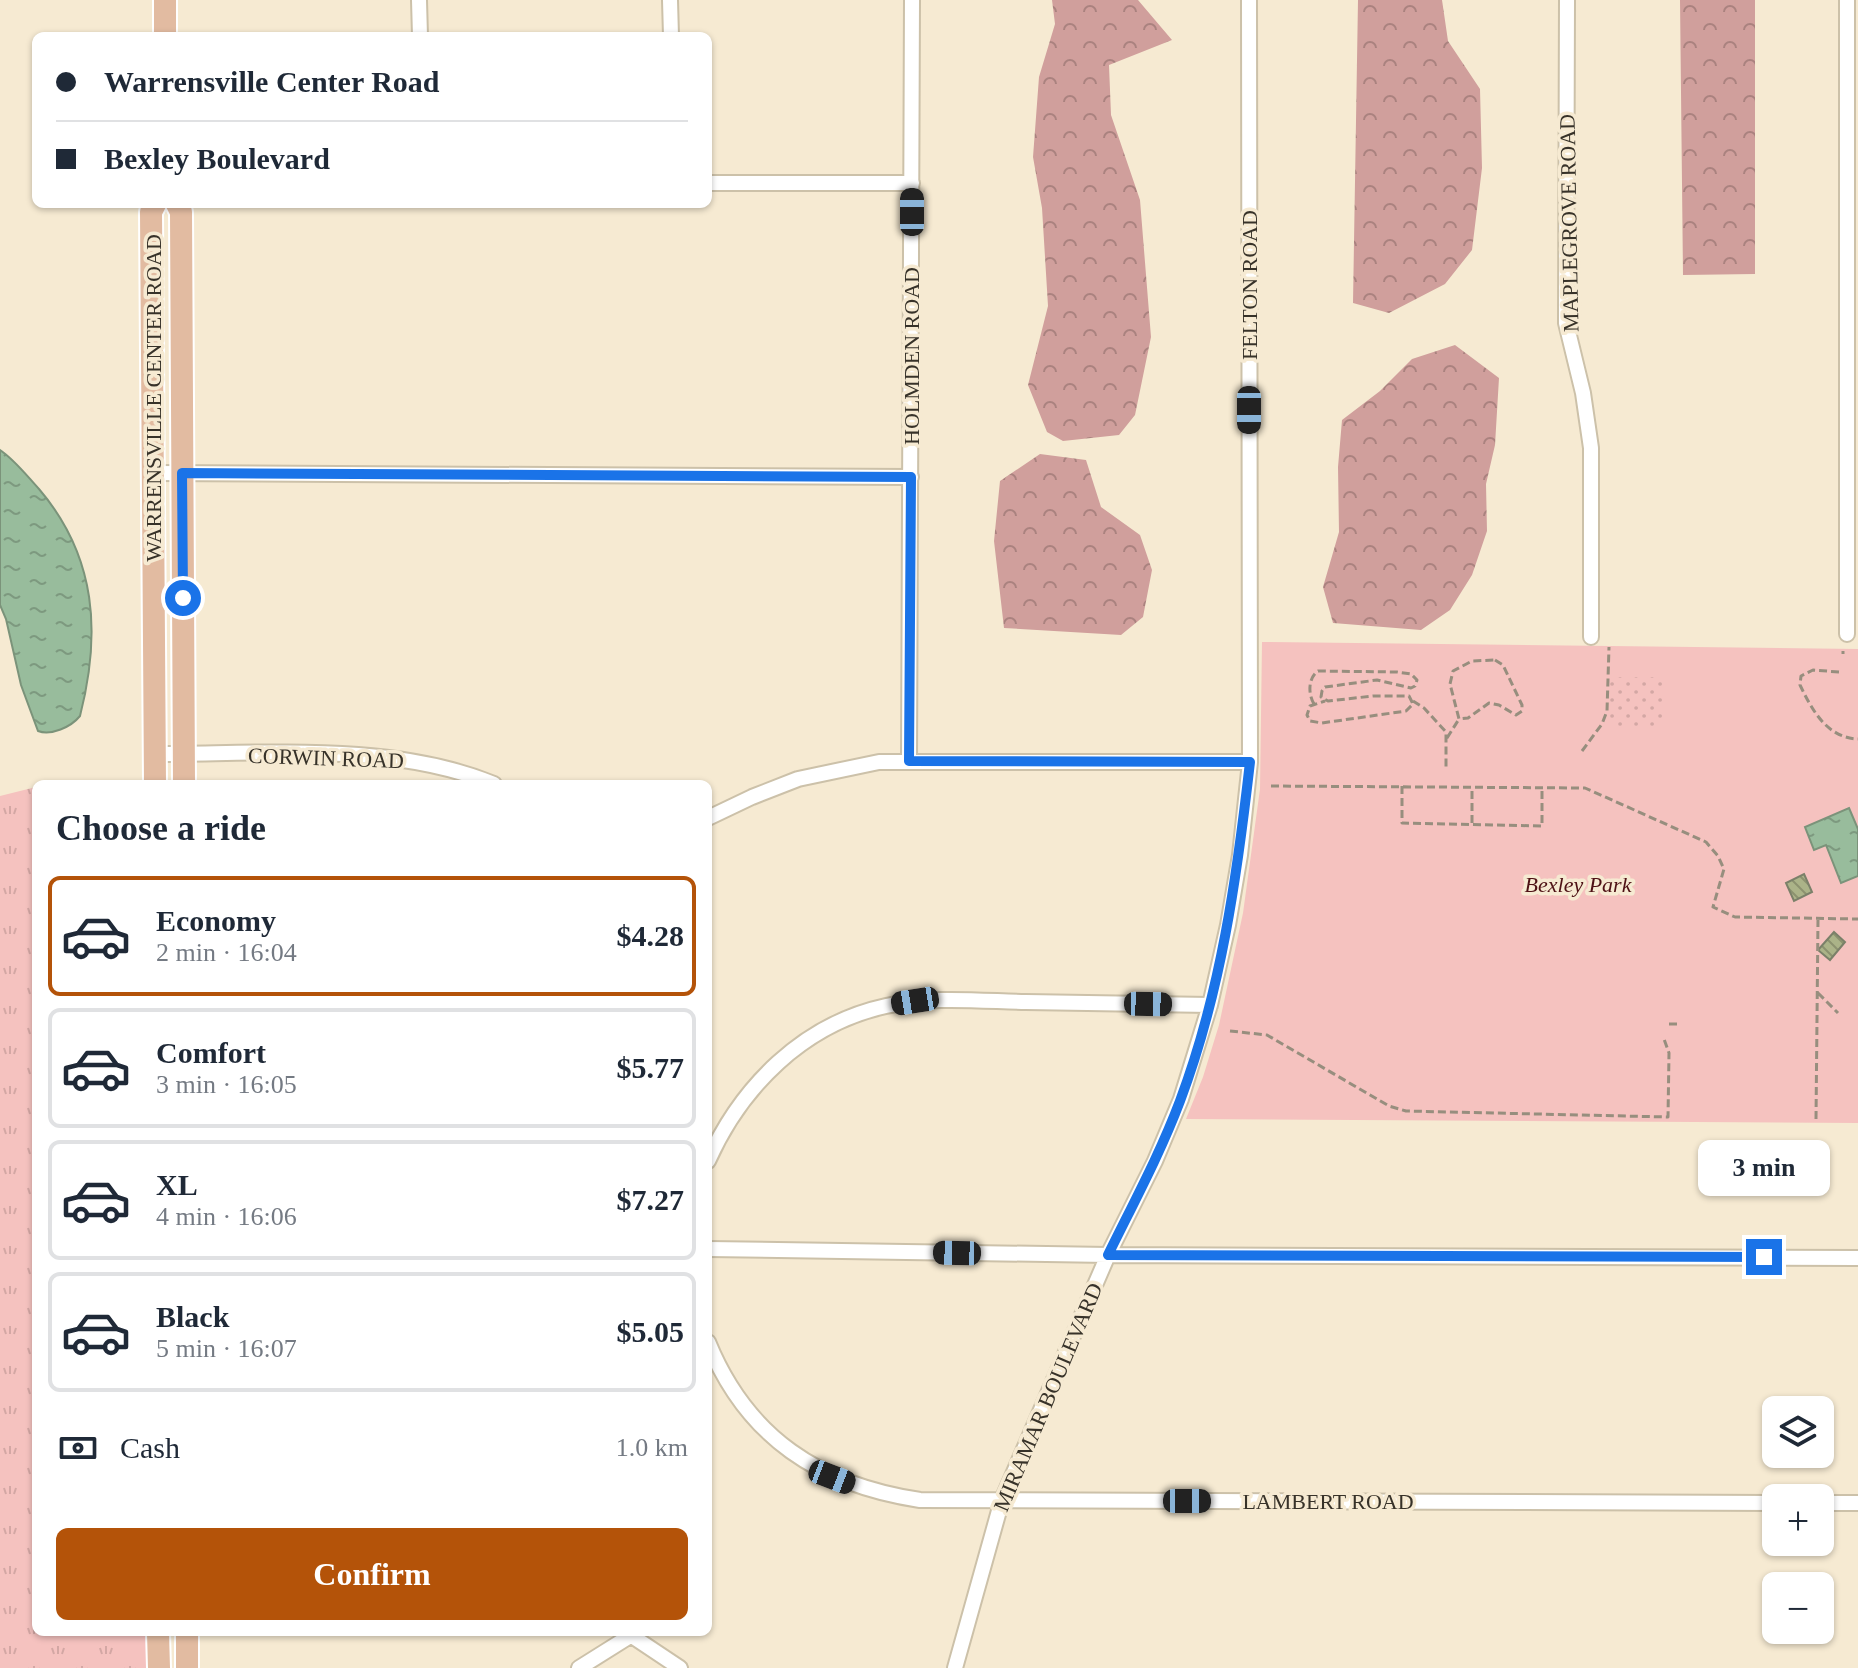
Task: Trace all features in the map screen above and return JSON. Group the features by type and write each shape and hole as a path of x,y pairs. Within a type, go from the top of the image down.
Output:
{"main road":[{"path":"165,0 165,32"},
{"name":"WARRENSVILLE CENTER ROAD","path":"153,208 155,780"},
{"name":"WARRENSVILLE CENTER ROAD","path":"179,208 184,780"},
{"path":"158,1636 159,1668"},
{"path":"187,1636 187,1668"}],"street":[{"path":"419,0 420,32"},
{"path":"670,0 671,32"},
{"name":"HOLMDEN ROAD","path":"909,761 912,0"},
{"name":"FELTON ROAD","path":"1249,0 1250,762"},
{"name":"MAPLEGROVE ROAD","path":"1567,0 1566,323 1583,393 1591,448 1591,637"},
{"path":"1847,0 1847,634"},
{"path":"712,183 912,183"},
{"path":"153,473 911,477"},
{"name":"CORWIN ROAD","path":"155,754 359,755 410,761 482,780"},
{"path":"712,816 798,779 879,762 1250,762"},
{"name":"MIRAMAR BOULEVARD","path":"955,1668 1002,1500 1108,1255 1155,1161 1181,1099 1210,1005 1228,925 1240,855 1250,762"},
{"path":"712,1152 740,1102 773,1066 826,1029 883,1006 944,1000 1210,1005"},
{"path":"712,1249 1108,1255 1858,1258"},
{"name":"LAMBERT ROAD","path":"712,1350 730,1385 751,1415 783,1446 832,1477 889,1495 920,1500 1762,1503"},
{"path":"1834,1503 1858,1503"},
{"path":"579,1668 625,1636"},
{"path":"631,1636 680,1668"}],"path":[{"path":"1582,751 1602,724 1607,711 1609,647"},
{"path":"1447,738 1459,719 1450,684 1453,671 1472,661 1495,660 1501,663 1522,705 1522,711 1516,715 1489,703 1468,718 1459,719"},
{"path":"1839,672 1809,670 1801,676 1800,685 1829,729 1840,736 1858,739"},
{"path":"1314,704 1310,698 1310,684 1312,676 1318,671 1397,672 1413,675 1417,680 1411,688 1377,680 1325,687 1321,693 1325,701"},
{"path":"1413,701 1406,711 1316,723 1307,717 1308,709 1325,701 1409,696 1442,726 1447,738 1446,770"},
{"path":"1271,786 1585,788 1706,842 1724,869 1713,907 1735,917 1858,919"},
{"path":"1402,786 1402,823 1542,826 1542,788"},
{"path":"1472,787 1472,824"},
{"path":"1816,1119 1818,918"},
{"path":"1817,993 1838,1013"},
{"path":"1669,1024 1679,1024"},
{"path":"1808,1026 1817,1026"},
{"path":"1230,1031 1267,1035 1400,1109 1472,1115 1668,1117 1669,1053 1664,1039"}],"green space":[{"path":"1052,0 1138,0 1172,40 1109,65 1111,115 1140,200 1151,337 1135,415 1119,435 1063,441 1047,432 1028,385 1048,306 1042,208 1033,157 1039,77 1055,24"},
{"path":"1358,0 1442,0 1448,41 1480,89 1482,168 1472,250 1445,284 1389,313 1353,303"},
{"path":"1680,0 1755,0 1755,274 1683,275"},
{"path":"1455,345 1499,378 1495,445 1486,484 1487,531 1472,575 1450,610 1421,630 1333,623 1323,587 1339,532 1338,467 1342,420 1380,391 1412,359"},
{"path":"1040,454 1086,460 1101,507 1140,535 1152,570 1143,617 1121,635 1004,628 994,541 1000,481"},
{"name":"Bexley Park","path":"1262,642 1858,649 1858,1123 1186,1119 1219,1025 1243,913 1260,789"},
{"path":"1609,677 1665,677 1665,726 1608,726"},
{"path":"32,788 32,1636 158,1636 159,1668 0,1668 0,796"}],"water":[{"path":"0,450 39,489 58,515 73,542 89,597 91,656 80,716 55,731 38,731 21,685 0,605"},
{"path":"1849,808 1858,829 1858,876 1841,883 1826,845 1814,850 1805,827"}],"building":[{"path":"1804,874 1812,892 1794,901 1786,883"},
{"path":"1834,932 1845,942 1830,960 1818,950"}],"route":[{"path":"183,598 182,473 911,477 909,761 1250,762 1240,855 1210,1005 1181,1099 1155,1161 1108,1255 1764,1257"}]}
